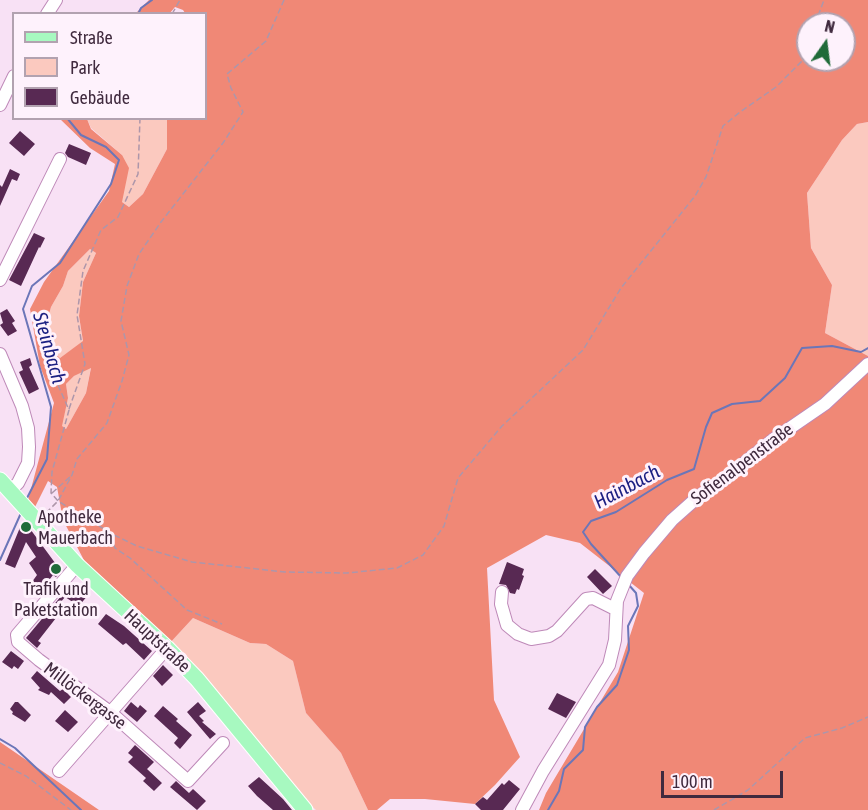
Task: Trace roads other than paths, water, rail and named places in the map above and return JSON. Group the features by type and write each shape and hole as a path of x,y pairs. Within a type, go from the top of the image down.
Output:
{"main road":[{"name":"Hauptstraße","path":"10,491 77,565 167,648 197,679 305,810"}],"street":[{"path":"47,12 56,0"},
{"path":"0,105 12,79"},
{"path":"0,280 60,159"},
{"path":"0,354 22,406 28,428 28,463 18,483 10,491"},
{"name":"Sofienalpenstraße","path":"615,609 627,576 644,553 685,508 774,439 825,404 868,364"},
{"name":"Millöckergasse","path":"77,565 16,639 39,660 110,712 188,781 222,743"},
{"path":"502,592 501,604 507,625 518,634 531,639 549,636 557,631 586,598 593,598 615,609 615,640 609,665 543,771 522,810"},
{"path":"59,771 167,648"}],"waterway":[{"name":"Steinbach","path":"139,12 152,0"},
{"name":"Steinbach","path":"26,500 47,459 51,407 23,309 32,286 60,263 111,184 119,160 106,147 81,135 69,120"},
{"name":"Hainbach","path":"622,578 583,532 591,521 616,512 667,480 694,469 712,413 732,404 760,401 785,378 802,348 832,346 861,352 868,348"},
{"name":"Steinbach","path":"0,560 21,513"},
{"name":"Hainbach","path":"548,810 559,791 564,769 583,750 585,727 597,707 617,685 629,650 628,626 638,606 636,593 628,584"},
{"path":"0,739 15,748 81,810"}],"place":[{"name":"Apotheke Mauerbach","path":"26,527"},
{"name":"Trafik und Paketstation","path":"56,569"}]}
